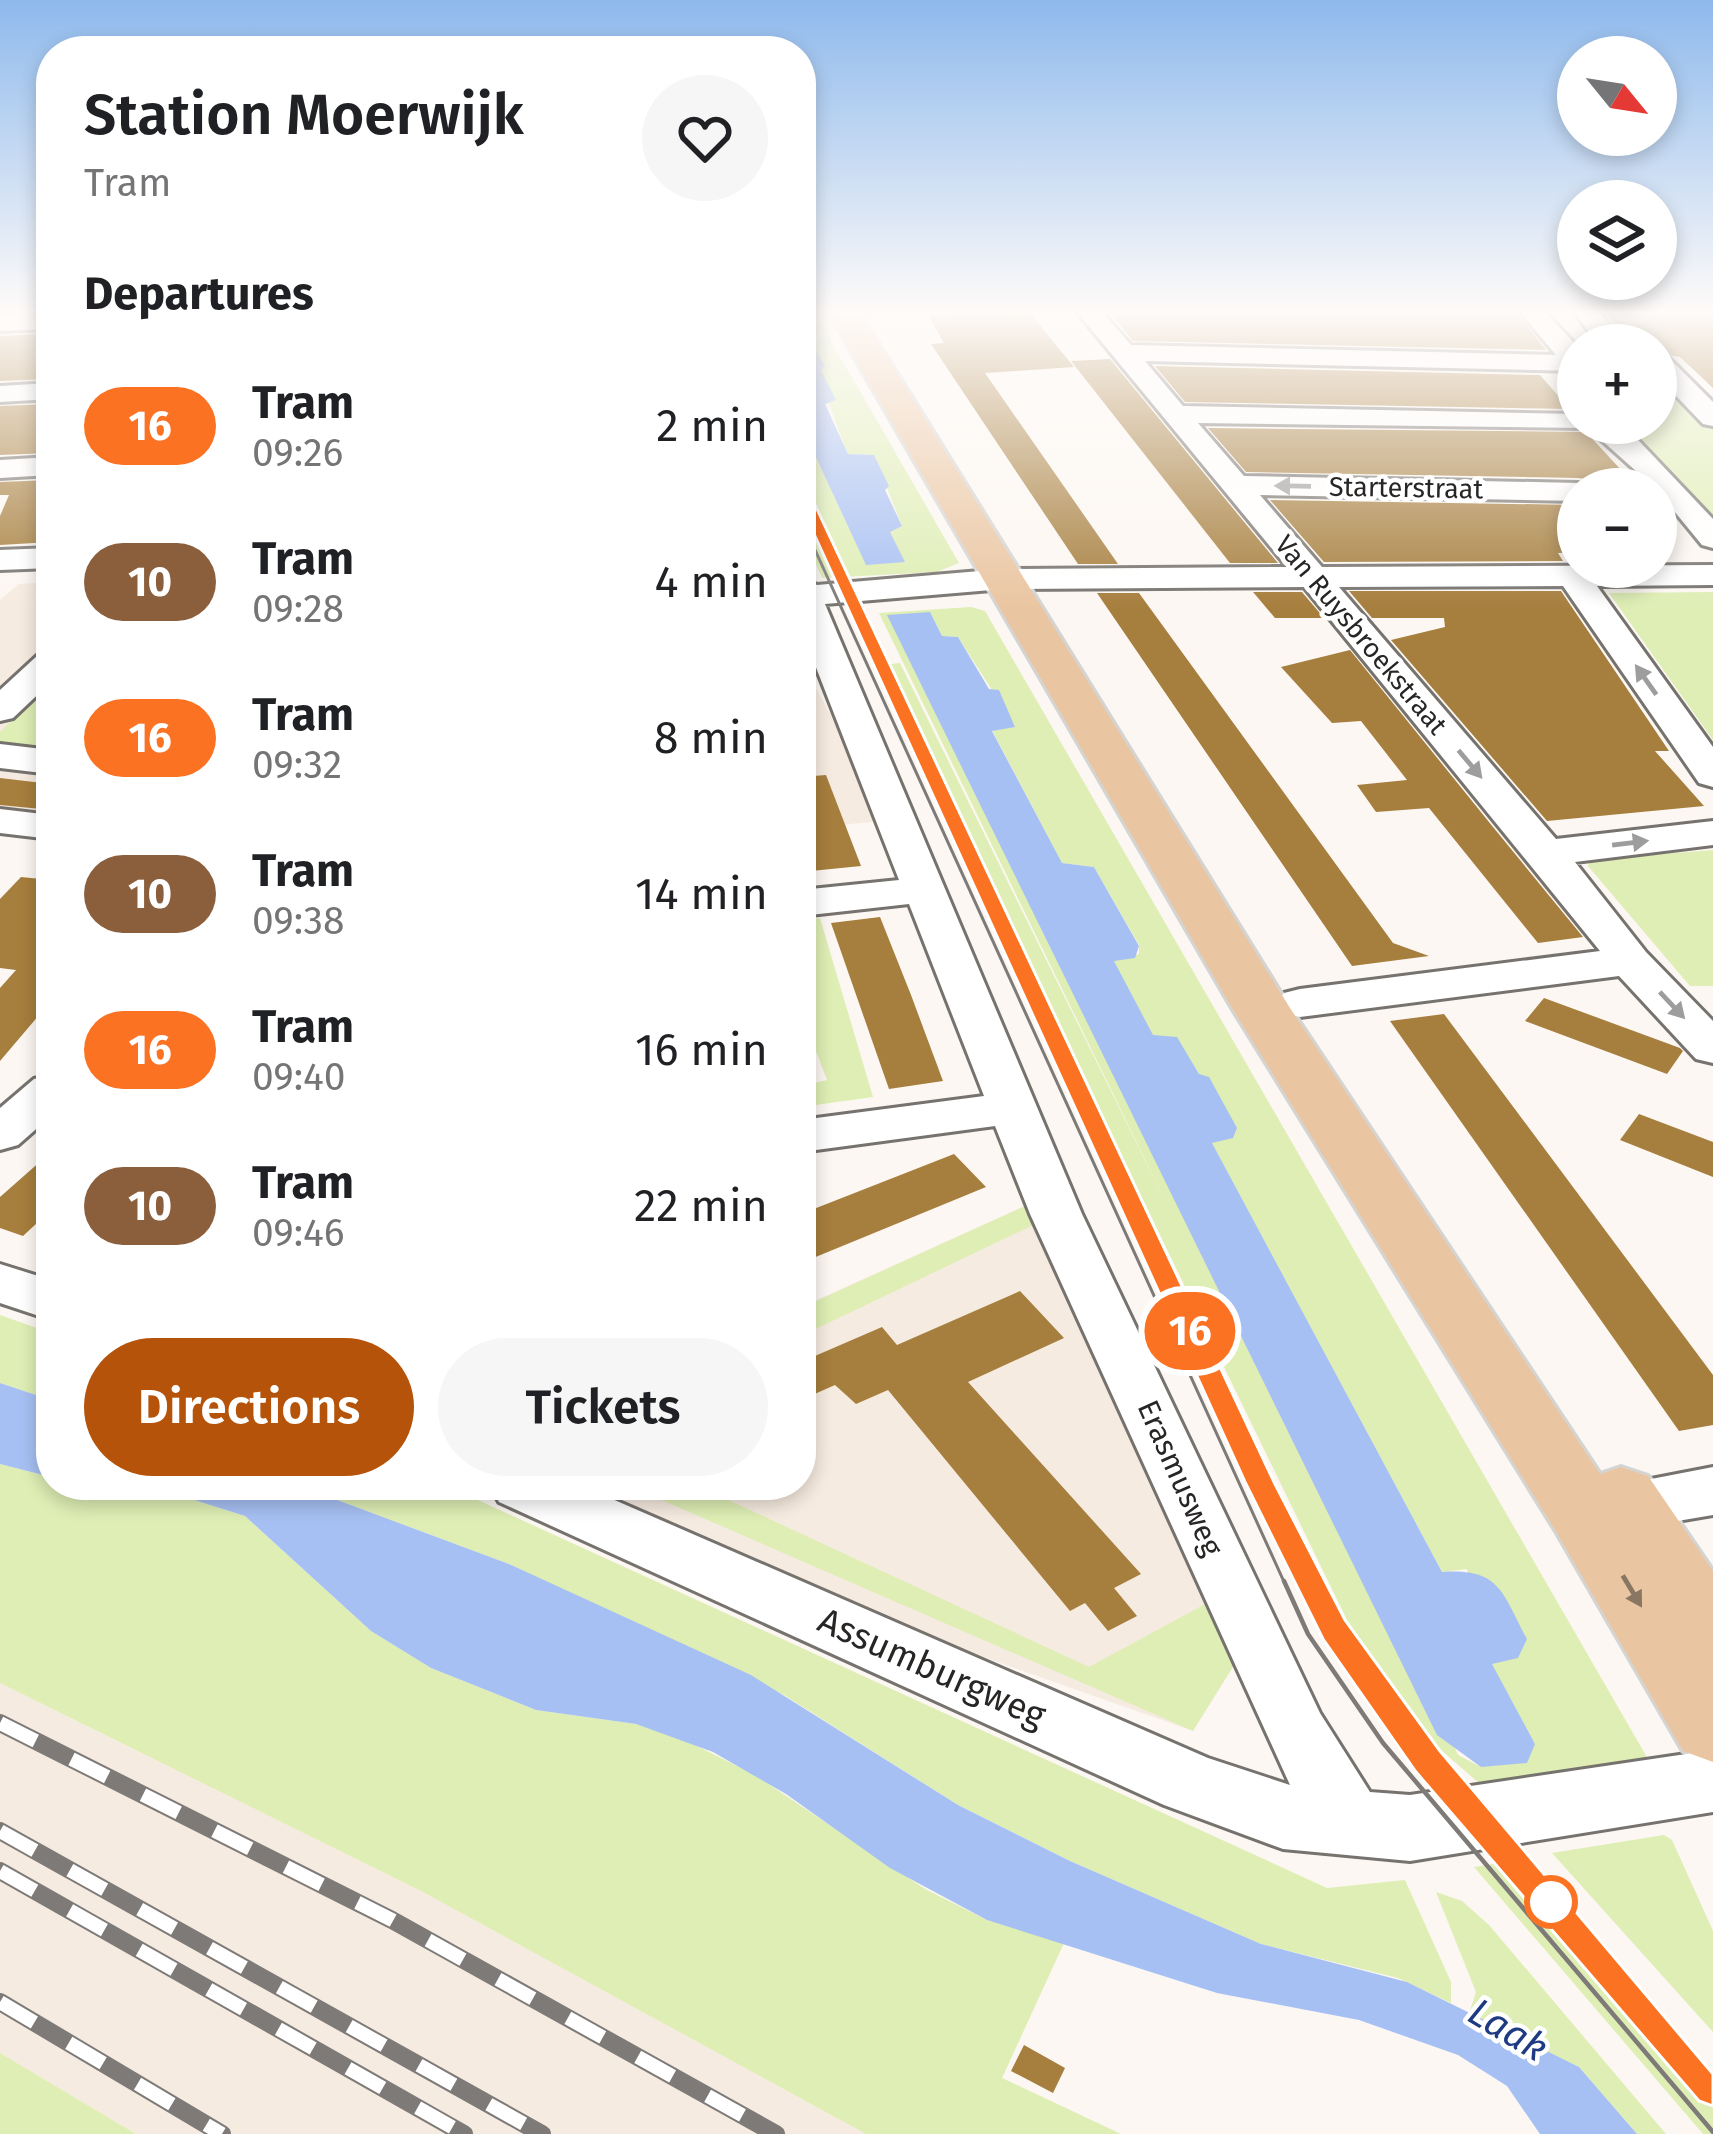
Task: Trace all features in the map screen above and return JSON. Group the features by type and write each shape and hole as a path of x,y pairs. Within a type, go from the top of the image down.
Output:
{"main road":[{"path":"911,412 1029,583 1300,1003 1605,1509 1713,1725"},
{"path":"930,412 1262,1008 1605,1509 1713,1637"}],"street":[{"name":"Van Ruysbroekstraat","path":"1171,412 1546,853 1630,961 1713,1049"},
{"path":"1173,414 1557,423"},
{"path":"1621,444 1642,468"},
{"path":"0,469 36,467"},
{"name":"Starterstraat","path":"1233,485 1557,491"},
{"path":"1677,504 1713,538"},
{"path":"0,560 36,559"},
{"path":"1677,576 1713,575"},
{"path":"816,591 1029,583 1557,577"},
{"path":"1582,588 1713,775"},
{"name":"Erasmusweg","path":"816,627 1056,1214 1284,1709 1352,1826"},
{"path":"0,710 36,677"},
{"path":"0,756 36,760"},
{"path":"0,821 36,825"},
{"path":"1546,853 1713,833"},
{"path":"816,901 921,890"},
{"path":"1300,1003 1630,961"},
{"path":"0,1134 36,1103"},
{"path":"816,1134 1013,1108"},
{"path":"0,1283 36,1296"},
{"path":"1605,1509 1713,1491"},
{"name":"Assumburgweg","path":"554,1500 1208,1791 1283,1817 1352,1826"},
{"path":"1352,1826 1438,1827 1713,1781"}],"shaded area":[{"path":"36,583 36,827 0,823 0,600 19,584"},
{"path":"816,689 890,820 816,827"},
{"path":"1049,1195 1234,1665 1193,1731 539,1500 816,1500 816,1300"},
{"path":"0,1683 423,1892 866,2134 136,2134 0,2053"}],"green space":[{"path":"833,412 872,412 959,563 937,572 822,578 816,564 816,457 866,564 904,561 889,531 902,526 874,455 848,454"},
{"path":"1677,412 1699,412 1713,425 1713,524 1677,484 1677,468 1662,468 1640,444 1677,444"},
{"path":"1713,592 1713,740 1609,593"},
{"path":"971,607 985,611 1652,1766 1488,1791 1432,1742 1469,1795 1452,1796 1380,1688 883,665 900,663 1174,1219 879,613","holes":["930,612 942,636 958,637 1015,726 992,730 1062,863 1094,867 1139,945 1139,954 1113,960 1153,1036 1177,1038 1199,1074 1211,1142 1442,1572 1467,1569 1491,1664 1535,1744 1481,1767 1458,1755"]},
{"path":"36,697 36,748 0,746 0,732"},
{"path":"1713,850 1713,986 1690,986 1588,866 1590,860"},
{"path":"820,918 873,1097 816,1105 816,1083 827,1080 816,1051 816,919"},
{"path":"1049,1195 1056,1214 816,1329 816,1301"},
{"path":"0,1315 36,1328 36,1395 0,1383"},
{"path":"0,1464 36,1473 36,1500 194,1500 245,1516 371,1631 431,1668 536,1710 636,1724 681,1738 755,1775 925,1889 987,1920 1064,1943 1002,2078 1121,2134 866,2134 423,1892 0,1683"},
{"path":"337,1500 478,1500 1327,1888 1405,1880 1451,1982 1451,2003 1398,1978 1261,1944 1070,1861 958,1805 784,1695 509,1564"},
{"path":"662,1500 728,1500 1089,1667 1207,1603 1234,1665 1193,1731"},
{"path":"1664,1835 1672,1840 1713,1931 1713,2032 1552,1853"},
{"path":"1525,1859 1713,2072 1713,2134 1703,2134 1474,1867"},
{"path":"1436,1892 1462,1901 1489,1925 1666,2134 1637,2134 1579,2067 1469,2014 1476,1992"},
{"path":"0,2053 136,2134 0,2134"}],"water":[{"path":"816,412 828,412 848,454 874,455 889,486 885,490 902,526 890,532 905,562 866,565 816,457"},
{"path":"930,612 942,636 958,637 989,689 999,690 1015,727 992,731 1062,863 1094,867 1139,946 1135,958 1114,961 1153,1035 1177,1037 1199,1074 1209,1077 1237,1128 1233,1138 1212,1143 1442,1572 1488,1579 1527,1639 1518,1658 1492,1664 1535,1744 1527,1763 1481,1767 1437,1735 887,615"},
{"path":"0,1383 36,1395 36,1473 0,1464"},
{"path":"194,1500 337,1500 509,1564 751,1675 958,1805 1070,1861 1261,1944 1407,1982 1579,2067 1637,2134 1540,2134 1507,2086 1458,2055 1359,2020 1217,1993 987,1920 890,1868 786,1794 713,1752 636,1724 536,1710 431,1668 371,1631 245,1516"}],"building":[{"path":"0,412 36,412 36,454 0,455"},
{"path":"976,412 1012,412 1118,564 1078,564"},
{"path":"1111,412 1153,412 1278,563 1230,563"},
{"path":"1208,428 1557,432 1557,444 1597,444 1619,468 1557,468 1557,478 1246,472"},
{"path":"36,481 36,543 0,545 0,516 9,495 0,495 0,482"},
{"path":"1270,500 1557,505 1557,561 1324,562"},
{"path":"1349,591 1561,591 1669,751 1655,751 1704,806 1547,821 1391,640 1445,627 1444,618 1372,618"},
{"path":"1253,592 1302,592 1324,618 1275,618"},
{"path":"1097,593 1139,593 1393,943 1429,956 1352,966"},
{"path":"1350,650 1583,937 1538,943 1429,808 1376,812 1357,785 1407,780 1361,721 1332,723 1281,667"},
{"path":"826,775 861,866 816,870 816,776"},
{"path":"0,778 36,782 36,809 0,805"},
{"path":"21,877 36,878 36,1019 0,1061 0,988 16,970 0,968 0,899"},
{"path":"880,917 943,1081 889,1089 831,923"},
{"path":"1544,998 1683,1051 1667,1074 1525,1021"},
{"path":"1444,1014 1713,1375 1713,1425 1679,1431 1390,1021"},
{"path":"1639,1114 1713,1142 1713,1177 1620,1140"},
{"path":"954,1154 986,1187 816,1257 816,1208"},
{"path":"36,1165 36,1224 23,1236 0,1228 0,1197"},
{"path":"1020,1291 1064,1338 968,1382 1141,1574 1114,1588 1137,1616 1108,1631 1085,1603 1070,1611 888,1390 856,1404 835,1385 816,1393 816,1356 882,1327 897,1345"},
{"path":"1024,2045 1065,2068 1053,2093 1011,2071"}],"tram line":[{"path":"816,524 820,533"},
{"name":"16","path":"816,524 1280,1526 1334,1630 1362,1676 1428,1761 1713,2087"},
{"path":"816,552 1285,1584"},
{"path":"1057,1045 1311,1584"},
{"path":"1284,1581 1308,1634 1383,1743 1713,2132"},
{"path":"1309,1581 1349,1650 1444,1782 1713,2087"}],"railway":[{"path":"0,1723 392,1920 776,2134"},
{"path":"0,1831 542,2134"},
{"path":"0,1871 464,2134"},
{"path":"0,2002 222,2134"}],"water label":[{"name":"Laak","path":"1508,2030"}]}
